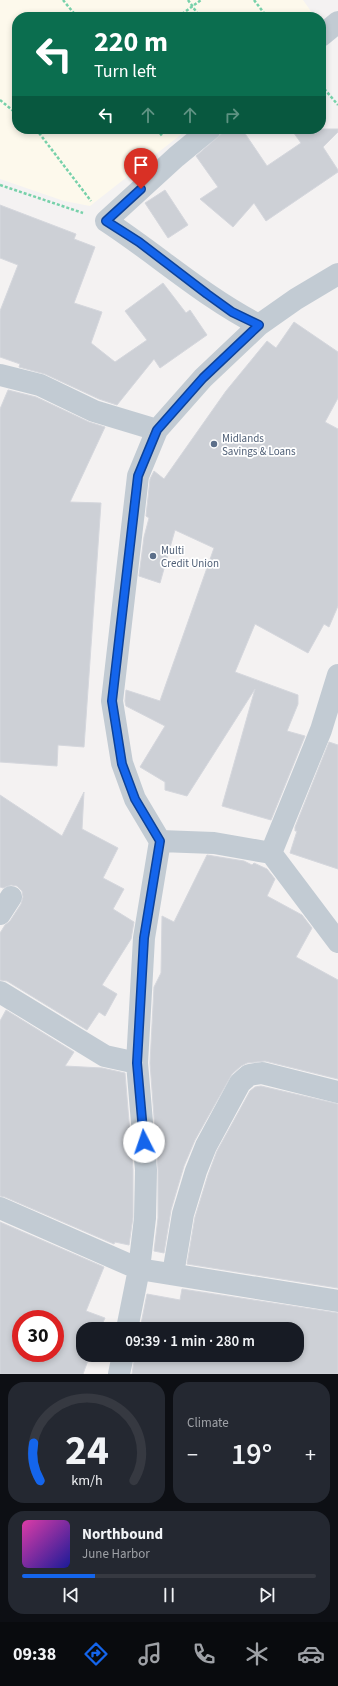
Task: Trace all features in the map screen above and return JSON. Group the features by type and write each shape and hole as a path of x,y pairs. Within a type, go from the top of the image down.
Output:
{"street":[{"path":"326,32 338,22"},
{"path":"204,134 176,157 106,221 139,242 232,312 259,325"},
{"path":"128,1322 139,1269 145,1218 146,1170 137,1063 144,938 160,841 135,799 122,764 112,701 138,476 157,430 203,378 259,325 296,299 338,274"},
{"path":"0,375 40,385 94,411 157,430"},
{"path":"271,853 321,730 338,675"},
{"path":"160,841 214,843 271,853 338,942"},
{"path":"0,992 105,1056 137,1063"},
{"path":"173,1274 183,1214 196,1171 206,1146 240,1083 249,1075 262,1073 338,1092"},
{"path":"0,1208 139,1269 338,1301"},
{"path":"119,1374 122,1362"}],"path":[{"path":"63,0 73,12"},
{"path":"188,0 196,12"},
{"path":"184,12 201,0"},
{"path":"254,0 263,12"},
{"path":"326,91 338,106"},
{"path":"0,100 12,110"},
{"path":"41,134 106,221"},
{"path":"0,185 106,221"}],"shaded area":[{"path":"0,0 303,0 311,12 12,12 12,134 182,134 90,206 64,201 0,179"}],"building":[{"path":"326,129 338,129 338,132 323,147 338,172 266,221 254,203 233,227 200,199 218,187 196,156 221,134 245,134 267,166 301,143 295,134 326,134"},
{"path":"165,190 188,225 168,238 145,203"},
{"path":"0,205 76,234 74,239 95,247 74,303 102,312 91,343 115,362 147,340 125,311 163,283 186,313 190,310 207,335 160,368 154,359 117,405 99,399 45,374 19,367 20,364 0,357 0,311 18,265 0,258"},
{"path":"294,322 338,352 338,398 325,422 338,429 338,606 329,627 324,624 308,653 255,624 235,672 298,695 298,704 287,731 305,736 271,820 222,806 255,689 187,796 165,790 165,782 140,767 165,726 126,706 125,701 126,690 160,701 214,548 175,530 160,583 139,576 144,537 149,518 146,516 150,479 154,471 164,479 226,391 267,341 276,348"},
{"path":"8,390 36,397 89,422 105,427 70,502 101,503 84,747 58,745 57,766 0,762 0,409"},
{"path":"329,742 338,745 338,869 290,853 297,831 295,831 295,827"},
{"path":"84,792 82,829 118,848 103,878 124,889 113,909 134,922 131,939 102,985 117,994 105,1016 99,1012 87,1030 7,981 0,980 0,933 21,904 23,897 22,891 17,886 11,885 3,888 0,887 0,795 62,836"},
{"path":"207,855 244,861 252,865 254,863 267,869 275,879 267,896 302,915 312,928 296,957 338,980 338,1079 265,1061 247,1063 232,1074 195,1140 184,1166 171,1210 164,1253 154,1251 158,1218 158,1170 150,1063 154,987 161,973 162,916 174,922"},
{"path":"6,1010 74,1052 65,1066 102,1068 125,1073 133,1170 133,1217 129,1245 115,1242 114,1244 0,1196 0,1021"},
{"path":"261,1086 338,1104 338,1288 187,1264 195,1217 217,1151 250,1091 255,1087"},
{"path":"0,1222 104,1267 86,1311 105,1318 103,1322 76,1322 76,1362 87,1362 83,1374 0,1374"},
{"path":"182,1289 338,1313 338,1374 132,1374 134,1362 304,1362 304,1322 141,1322 147,1294 180,1300"}],"place":[{"name":"Midlands Savings & Loans","path":"214,444"},
{"name":"Multi Credit Union","path":"153,556"}],"route":[{"path":"141,189 106,221 139,242 232,312 259,325 203,378 157,430 138,476 117,647 112,701 122,764 135,799 160,841 144,938 137,1063 144,1142"}]}
